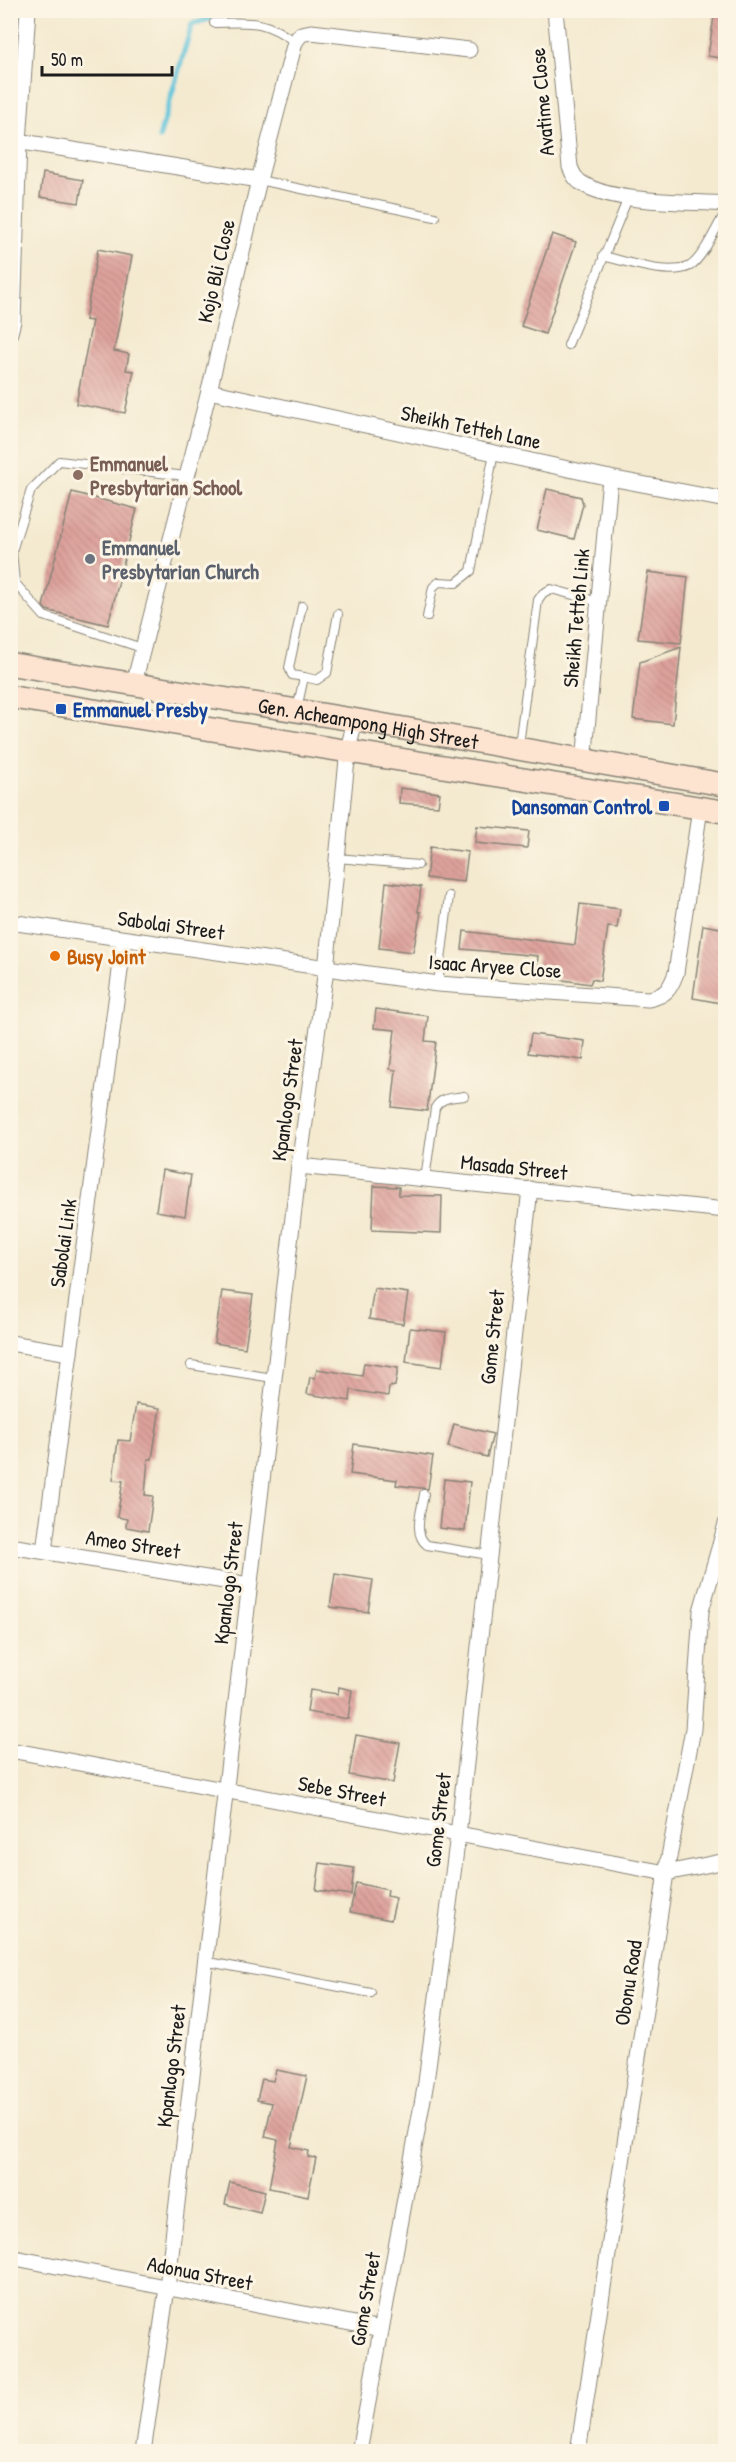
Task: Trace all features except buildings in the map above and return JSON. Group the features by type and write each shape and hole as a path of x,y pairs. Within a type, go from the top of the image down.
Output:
{"main road":[{"name":"Gen. Acheampong High Street","path":"10,664 297,710 726,785"},
{"name":"Gen. Acheampong High Street","path":"10,697 726,812"}],"street":[{"path":"10,333 13,321 15,141 28,10"},
{"name":"Avatime Close","path":"555,10 570,167 578,181 595,189 628,198 726,204"},
{"path":"295,42 300,34 311,32 469,50"},
{"name":"Kojo Bli Close","path":"134,683 295,42"},
{"path":"15,141 259,180"},
{"name":"Sheikh Tetteh Lane","path":"209,391 610,478 726,500"},
{"name":"Sheikh Tetteh Link","path":"584,762 610,478"},
{"name":"Kpanlogo Street","path":"143,2451 167,2288 298,1166 326,969 348,750 355,720"},
{"name":"Isaac Aryee Close","path":"326,969 438,984 648,999 661,997 670,990 676,973 700,808"},
{"name":"Sabolai Street","path":"10,922 326,969"},
{"name":"Sabolai Link","path":"44,1551 124,940"},
{"name":"Masada Street","path":"298,1166 726,1210"},
{"name":"Gome Street","path":"359,2451 426,2082 458,1835 530,1189"},
{"path":"10,1343 70,1353"},
{"name":"Obonu Road","path":"578,2451 666,1873 693,1729 701,1611 726,1524"},
{"name":"Ameo Street","path":"10,1546 249,1585"},
{"name":"Sebe Street","path":"10,1750 666,1873"},
{"path":"666,1873 726,1861"},
{"name":"Adonua Street","path":"10,2257 381,2330"}],"lane":[{"path":"214,23 256,22 276,28 295,42"},
{"path":"259,180 435,217"},
{"path":"568,345 628,198"},
{"path":"603,256 672,271 690,266 701,254 726,212"},
{"path":"427,617 433,587 440,582 456,583 471,571 494,453"},
{"path":"142,648 44,616 15,583 12,551 31,490 58,461 186,476"},
{"path":"518,750 538,600 543,593 551,589 599,602"},
{"path":"302,606 289,668 292,675 316,680 321,679 327,673 338,614"},
{"path":"297,710 304,677"},
{"path":"337,858 418,866"},
{"path":"438,984 449,896"},
{"path":"425,1179 435,1108 446,1098 464,1096"},
{"path":"191,1365 273,1378"},
{"path":"424,1494 419,1533 423,1542 427,1545 489,1555"},
{"path":"204,1961 371,1993"}],"waterway":[{"path":"159,138 192,24 240,10"}],"place":[{"name":"Emmanuel Presbytarian School","path":"78,475"},
{"name":"Emmanuel Presbytarian Church","path":"90,559"},
{"name":"Emmanuel Presby","path":"61,709"},
{"name":"Dansoman Control","path":"664,806"},
{"name":"Busy Joint","path":"55,956"}]}
